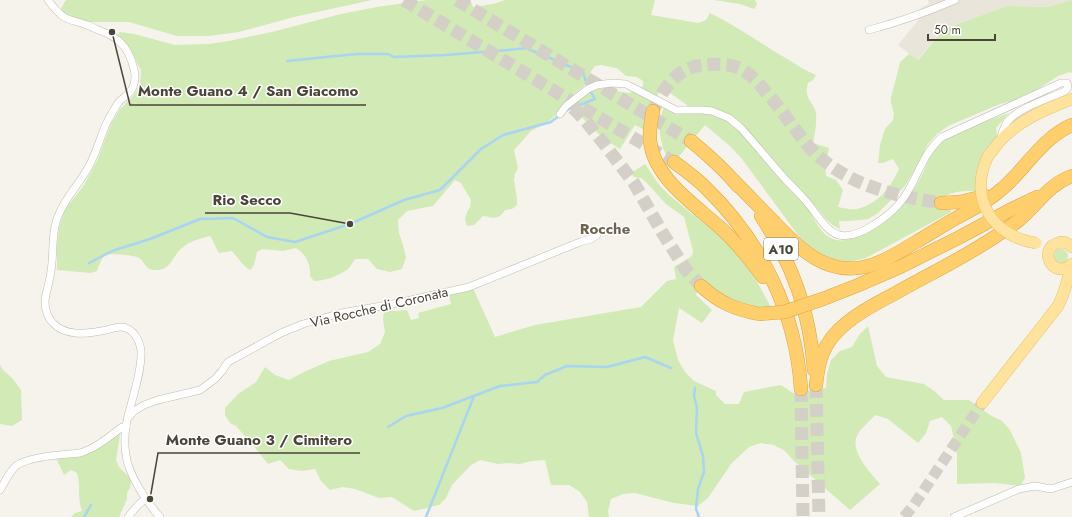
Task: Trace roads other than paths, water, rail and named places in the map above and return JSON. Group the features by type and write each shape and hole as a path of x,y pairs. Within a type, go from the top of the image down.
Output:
{"highway":[{"path":"654,111 651,122 650,142 654,156 660,168 676,188 728,234 745,252 781,300"},
{"path":"733,180 806,254 827,265 853,269 865,267 894,254 990,199 1014,178 1042,146 1065,128 1072,126"},
{"name":"A10","path":"691,142 712,159 733,180 757,210 791,269 806,314 813,352 816,385 819,363 826,347 834,335 847,323 877,304 965,256 998,235 1019,220 1044,194"},
{"name":"A10","path":"674,162 705,186 742,228 754,245 781,300 789,321 796,346 801,389"},
{"path":"701,286 722,303 738,309 759,314 784,312 823,299 900,267 960,237 1012,208 1044,194 1054,185 1065,178 1072,176"},
{"path":"942,203 960,202 979,198 1002,190"}],"main road":[{"path":"1048,251 1041,245 1019,239 1009,234 991,217 982,196 980,185 981,175 988,156 1000,141 1017,126 1034,115 1072,99"},
{"path":"1072,247 1061,242 1053,245 1048,251 1048,256 1052,266 1060,269 1068,268 1072,265"},
{"path":"982,403 1058,306 1064,293 1072,265"},
{"path":"1060,269 1064,293"}],"street":[{"path":"48,0 65,18 105,32 117,38 126,48 134,68 135,77 131,90 112,112 90,166 63,205 58,215 55,226 51,272 45,300 47,313 51,320 63,331 87,333 122,327 128,328 137,338 141,352 140,365 127,419 126,457 131,471 145,499 160,517"},
{"path":"869,30 886,26 955,0"},
{"path":"560,114 566,106 588,89 597,84 612,83 626,84 676,110 702,110 720,114 729,118 741,128 807,202 826,226 833,233 839,236 853,235 881,220 894,209 910,188 928,152 942,138 1061,83 1067,83 1068,86 1065,91 1013,116 1003,129 1000,141"},
{"name":"Via Rocche di Coronata","path":"127,419 134,411 144,405 158,400 200,390 215,379 228,362 281,333 303,324 341,313 394,304 469,287 580,242 592,239 597,235 596,232"},
{"path":"0,490 11,471 23,462 36,458 87,450 122,427 126,427"},
{"path":"954,517 1019,489 1035,486 1052,489 1072,482"},
{"path":"128,517 145,499"}],"waterway":[{"path":"287,61 356,54 388,54 394,57 445,55 526,48 583,72 587,85 595,99 564,112"},
{"path":"89,263 112,251 150,239 200,219 233,218 267,237 295,242 350,224 404,200 440,190 481,149 503,135 551,122 560,115"},
{"path":"388,427 406,416 442,408 500,386 537,382 545,375 567,366 607,367 645,357 671,368"},
{"path":"695,388 694,396 697,408 696,433 703,456 704,472 698,489 696,509 699,517"},
{"path":"426,517 474,396"},
{"path":"84,517 91,505"}],"tunnel":[{"path":"404,0 674,162"},
{"path":"457,0 691,141"},
{"path":"653,111 662,94 678,74 694,67 704,65 719,64 734,66 746,72 758,82 811,149 832,167 861,183 876,188 908,197 941,203"},
{"path":"573,108 585,120 634,183 686,270 701,286"},
{"path":"816,385 819,517"},
{"path":"801,389 803,517"},
{"path":"904,517 914,505 982,403"}],"place":[{"name":"Monte Guano 4 / San Giacomo","path":"112,32"},
{"name":"Rio Secco","path":"350,224"},
{"name":"Monte Guano 3 / Cimitero","path":"150,499"}],"district":[{"name":"Rocche","path":"605,229"}]}
